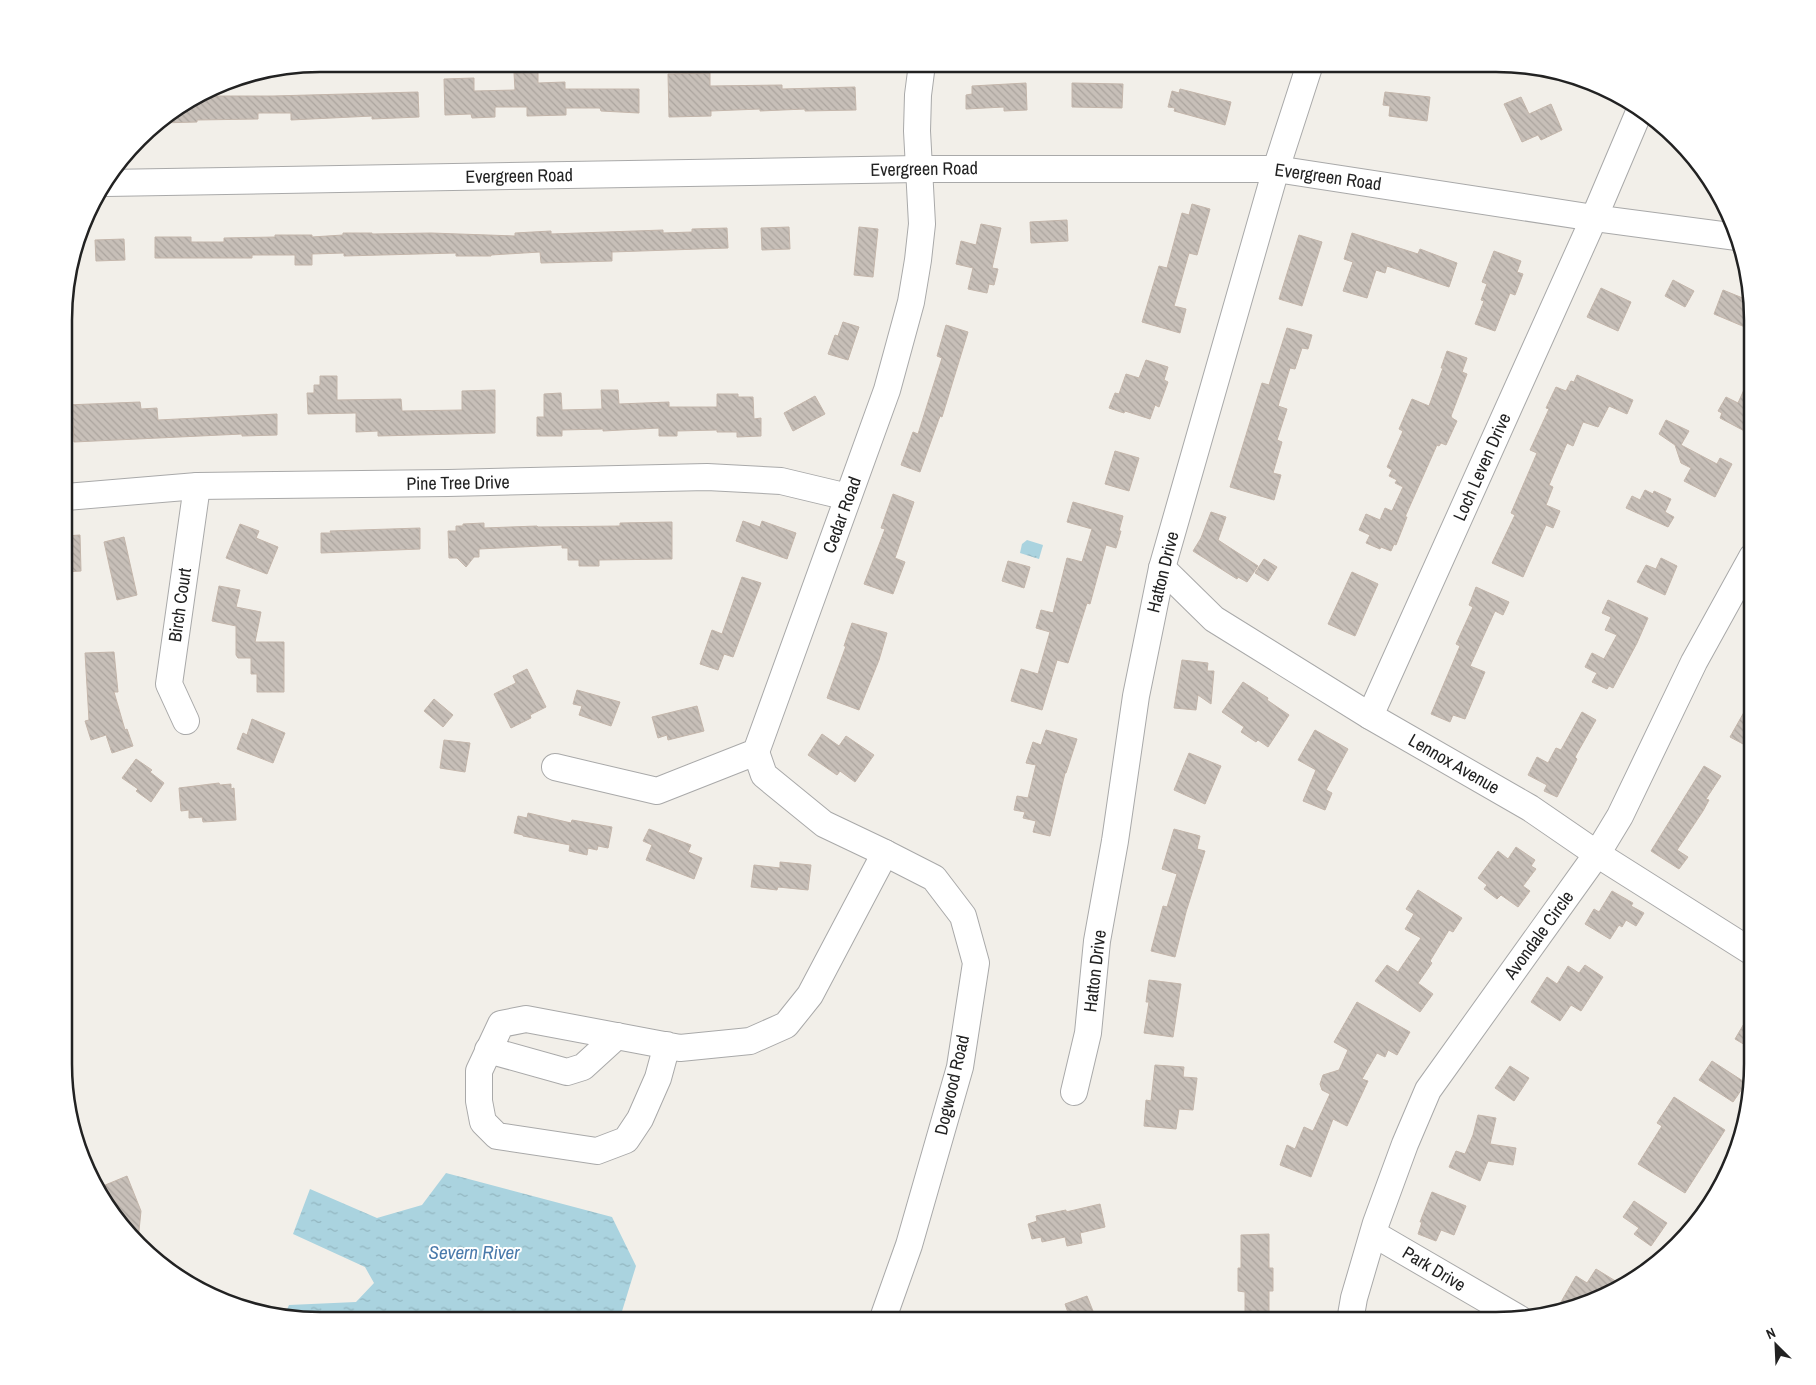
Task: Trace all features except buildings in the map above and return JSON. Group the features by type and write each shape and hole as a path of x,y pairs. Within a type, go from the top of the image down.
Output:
{"street":[{"name":"Cedar Road","path":"756,752 887,390 911,302 922,224 917,131 921,72"},
{"name":"Hatton Drive","path":"1074,1092 1088,1033 1097,941 1115,841 1136,696 1162,568 1276,169 1307,72"},
{"name":"Loch Leven Drive","path":"1370,716 1594,218 1637,117"},
{"name":"Evergreen Road","path":"114,183 918,169 1276,169 1594,218 1728,236"},
{"name":"Pine Tree Drive","path":"72,496 197,486 708,477 781,481 848,497"},
{"name":"Birch Court","path":"186,721 169,684 197,486"},
{"name":"Lennox Avenue","path":"1162,568 1214,619 1370,716 1530,808 1597,854 1744,947"},
{"name":"Avondale Circle","path":"1352,1312 1376,1223 1405,1144 1428,1090 1597,854 1620,816 1694,662 1744,571"},
{"path":"555,767 657,791 756,752"},
{"name":"Dogwood Road","path":"756,752 764,775 824,824 934,878 962,916 976,963 960,1067 910,1245 885,1312"},
{"path":"667,1045 658,1078 640,1119 626,1140 597,1151 497,1136 483,1122 479,1101 479,1071 501,1024 526,1019 667,1045 680,1048 750,1041 786,1025 810,995 885,853"},
{"path":"488,1050 567,1072 583,1067 617,1036"},
{"name":"Park Drive","path":"1374,1234 1508,1312"}],"water":[{"path":"1027,540 1043,545 1039,559 1020,553 1022,544"},
{"name":"Severn River","path":"446,1173 612,1217 636,1266 622,1312 304,1312 287,1310 289,1305 356,1302 374,1283 365,1267 293,1234 310,1189 377,1218 422,1205"}]}
